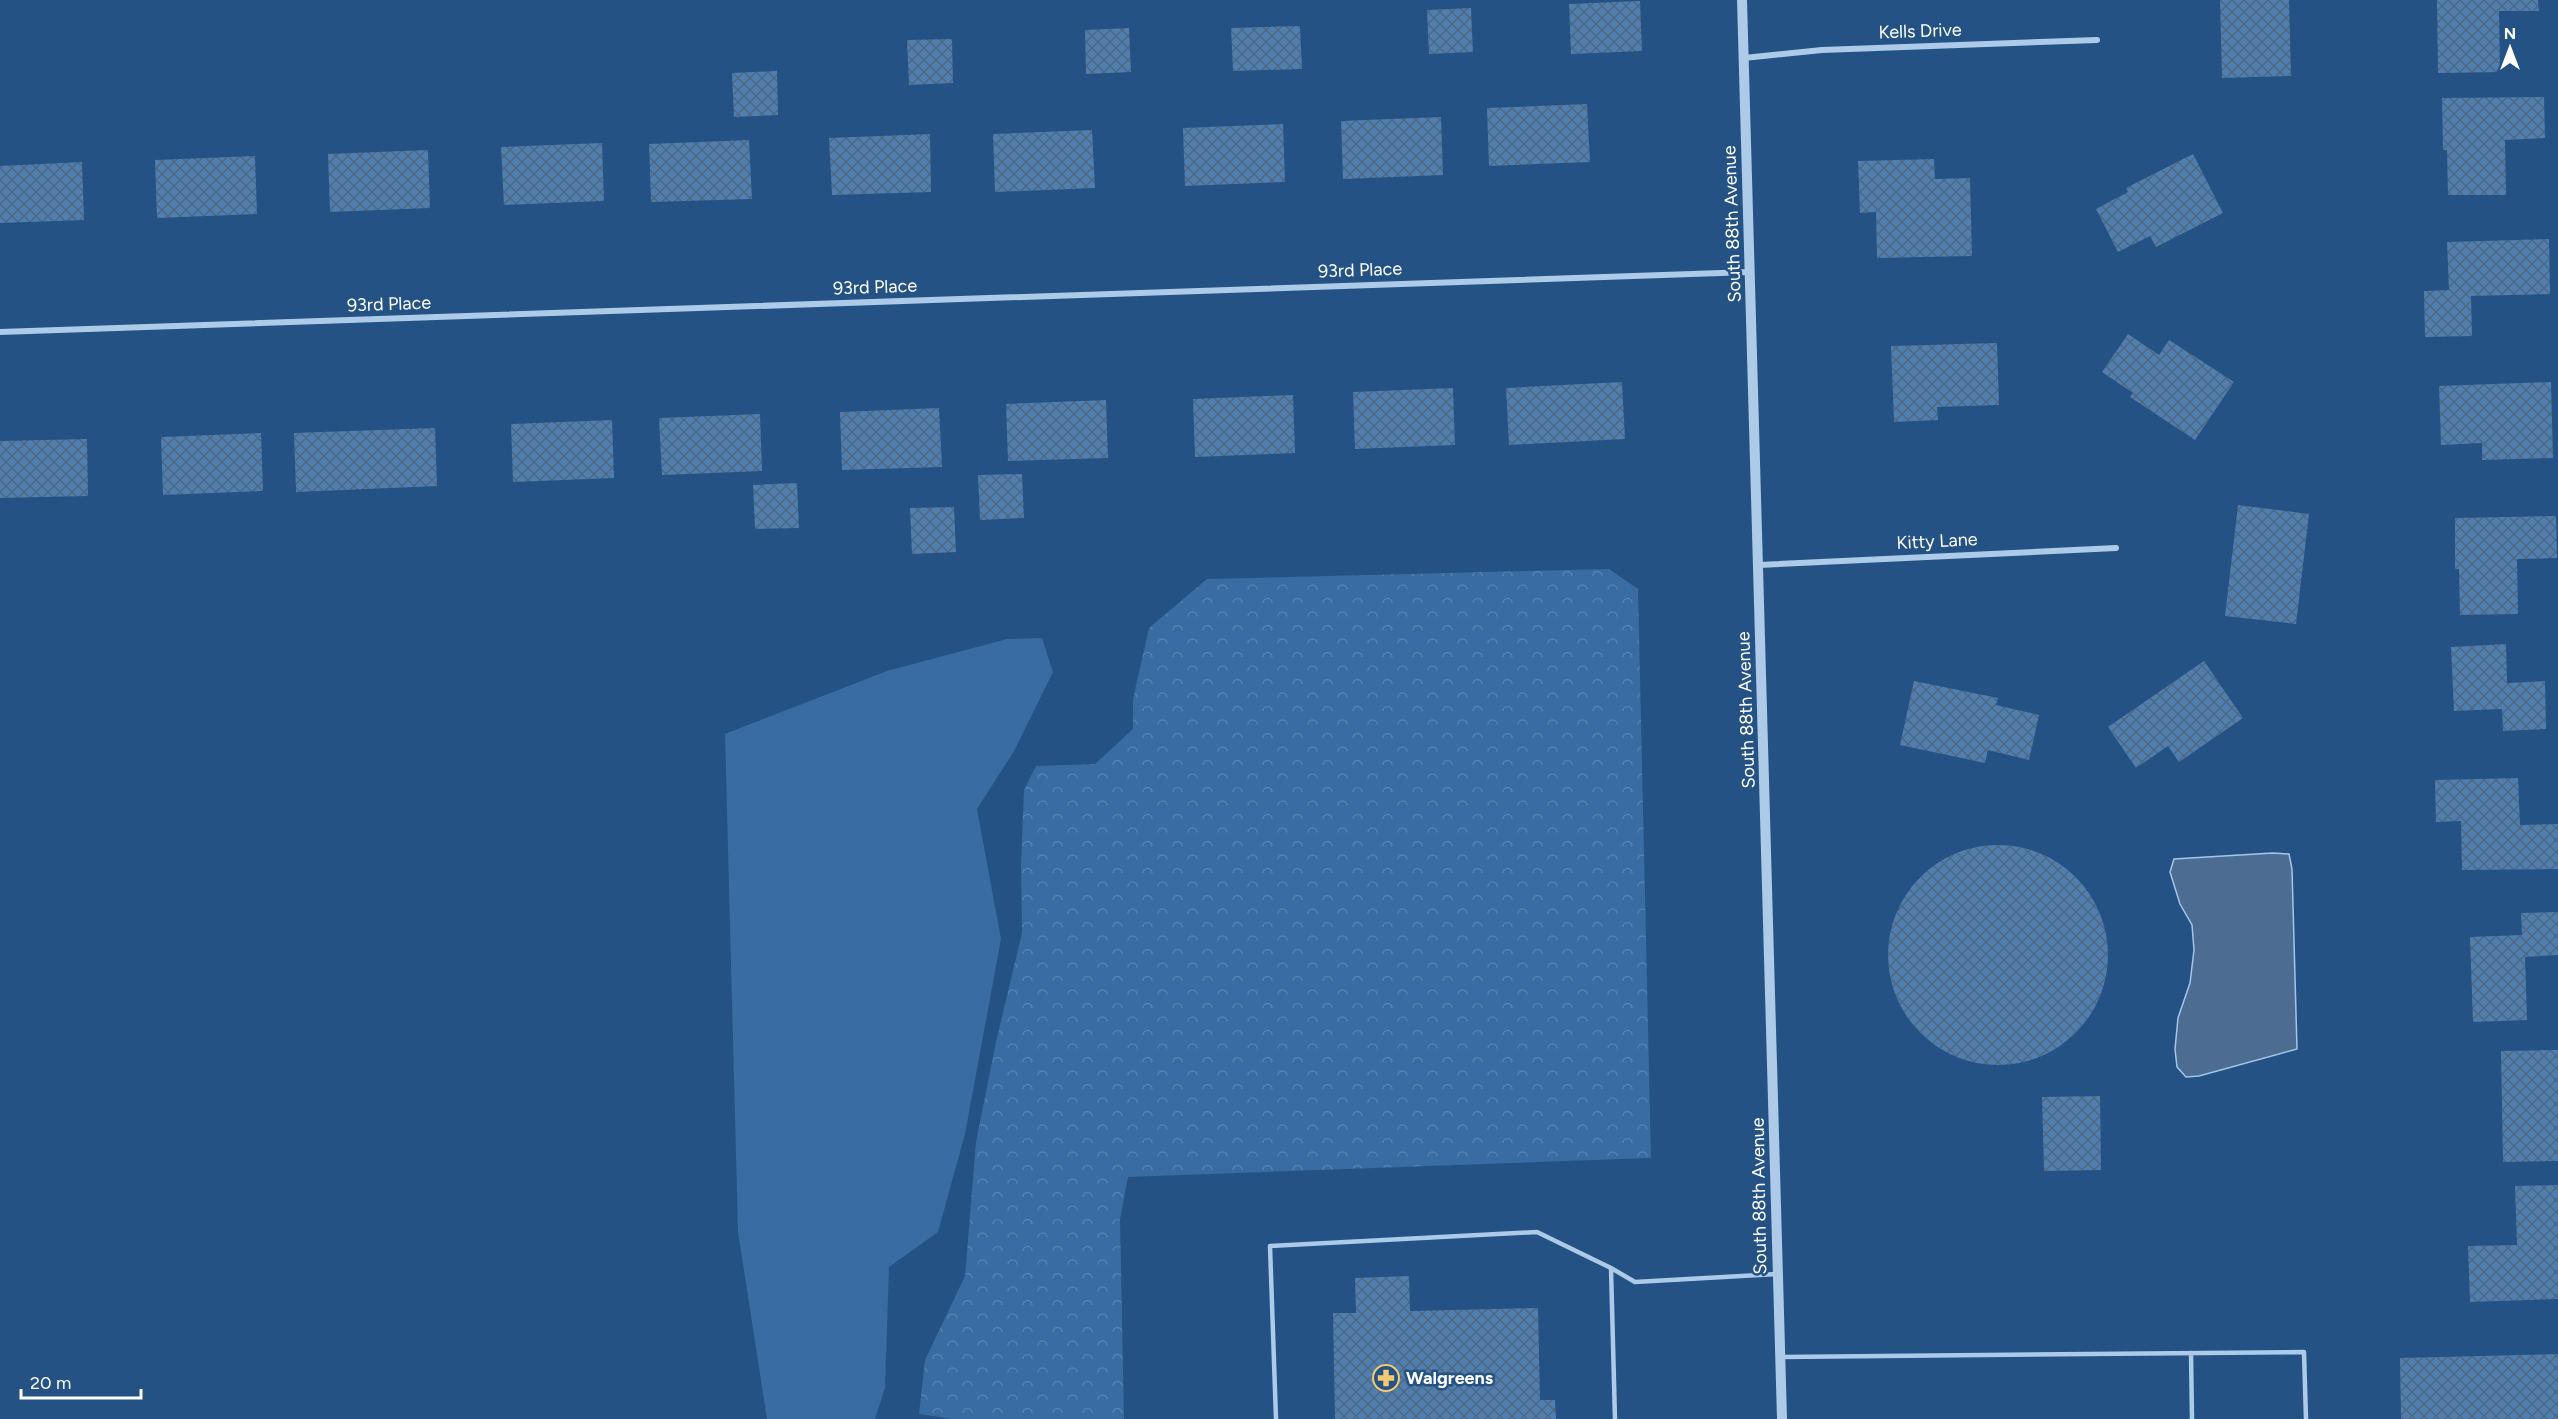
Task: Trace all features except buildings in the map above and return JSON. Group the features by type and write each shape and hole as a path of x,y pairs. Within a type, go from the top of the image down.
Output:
{"street":[{"name":"South 88th Avenue","path":"1742,0 1782,1419"},
{"name":"Kells Drive","path":"1744,58 1822,50 2097,40"},
{"name":"93rd Place","path":"0,332 1750,272"},
{"name":"Kitty Lane","path":"1759,565 2116,548"}],"lane":[{"path":"1276,1419 1270,1246 1537,1233 1635,1282 1778,1274"},
{"path":"1611,1268 1615,1419"},
{"path":"2191,1353 2192,1419"},
{"path":"1780,1357 2304,1353 2306,1419"}],"green space":[{"path":"1609,569 1638,589 1651,1158 1128,1177 1120,1219 1124,1419 952,1419 919,1414 925,1360 965,1276 976,1142 996,1042 1022,933 1021,863 1024,790 1036,766 1095,764 1133,729 1133,699 1149,628 1207,579"},
{"path":"1042,638 1053,672 1014,751 977,809 1001,939 965,1134 938,1232 889,1267 885,1388 875,1419 767,1419 738,1232 725,734 887,671 1007,639"}],"shaded area":[{"path":"2289,854 2292,869 2297,1049 2199,1076 2186,1077 2177,1067 2175,1049 2178,1018 2190,983 2194,950 2192,925 2180,904 2170,872 2174,859"}],"place":[{"name":"Walgreens","path":"1386,1378"}]}
